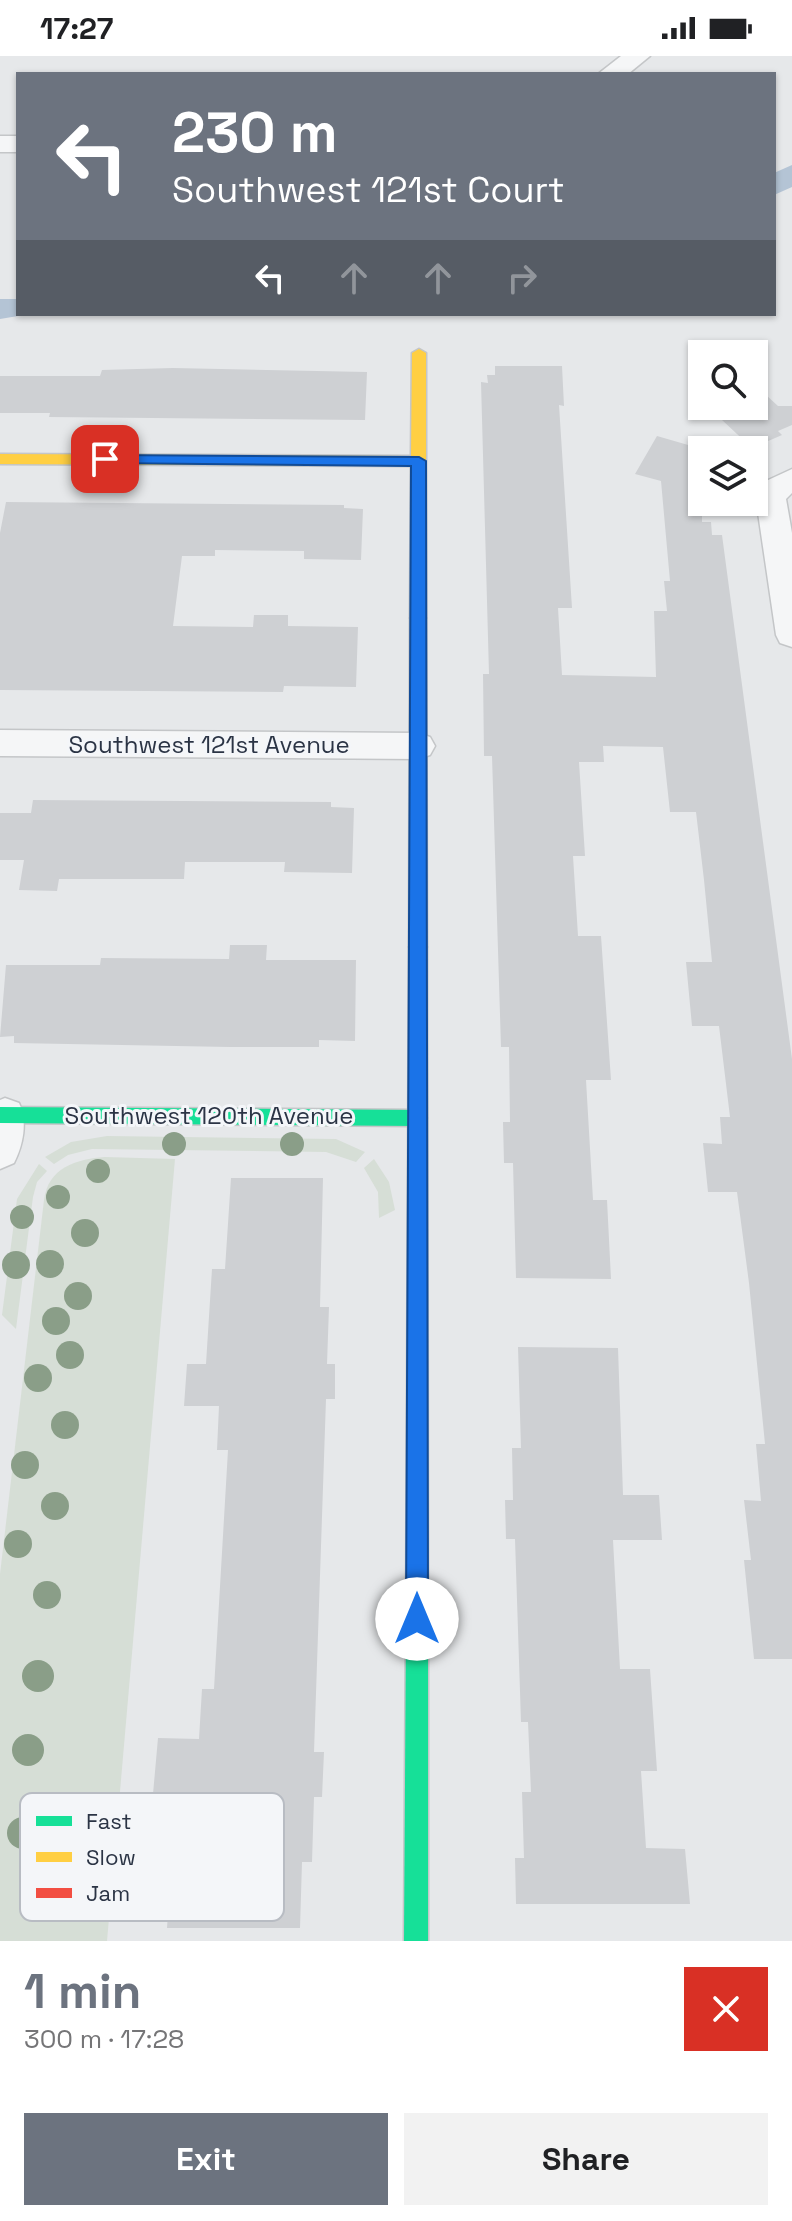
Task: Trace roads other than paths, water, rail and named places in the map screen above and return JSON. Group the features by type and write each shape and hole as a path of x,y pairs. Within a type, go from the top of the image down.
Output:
{"street":[{"path":"614,72 636,58"},
{"path":"416,1941 419,353"},
{"path":"0,459 419,461"},
{"path":"781,489 792,635"},
{"name":"Southwest 121st Avenue","path":"0,743 418,746"},
{"name":"Southwest 120th Avenue","path":"2,1127 418,1118"}],"waterway":[{"path":"776,185 792,174"},
{"path":"0,309 16,309"}]}
